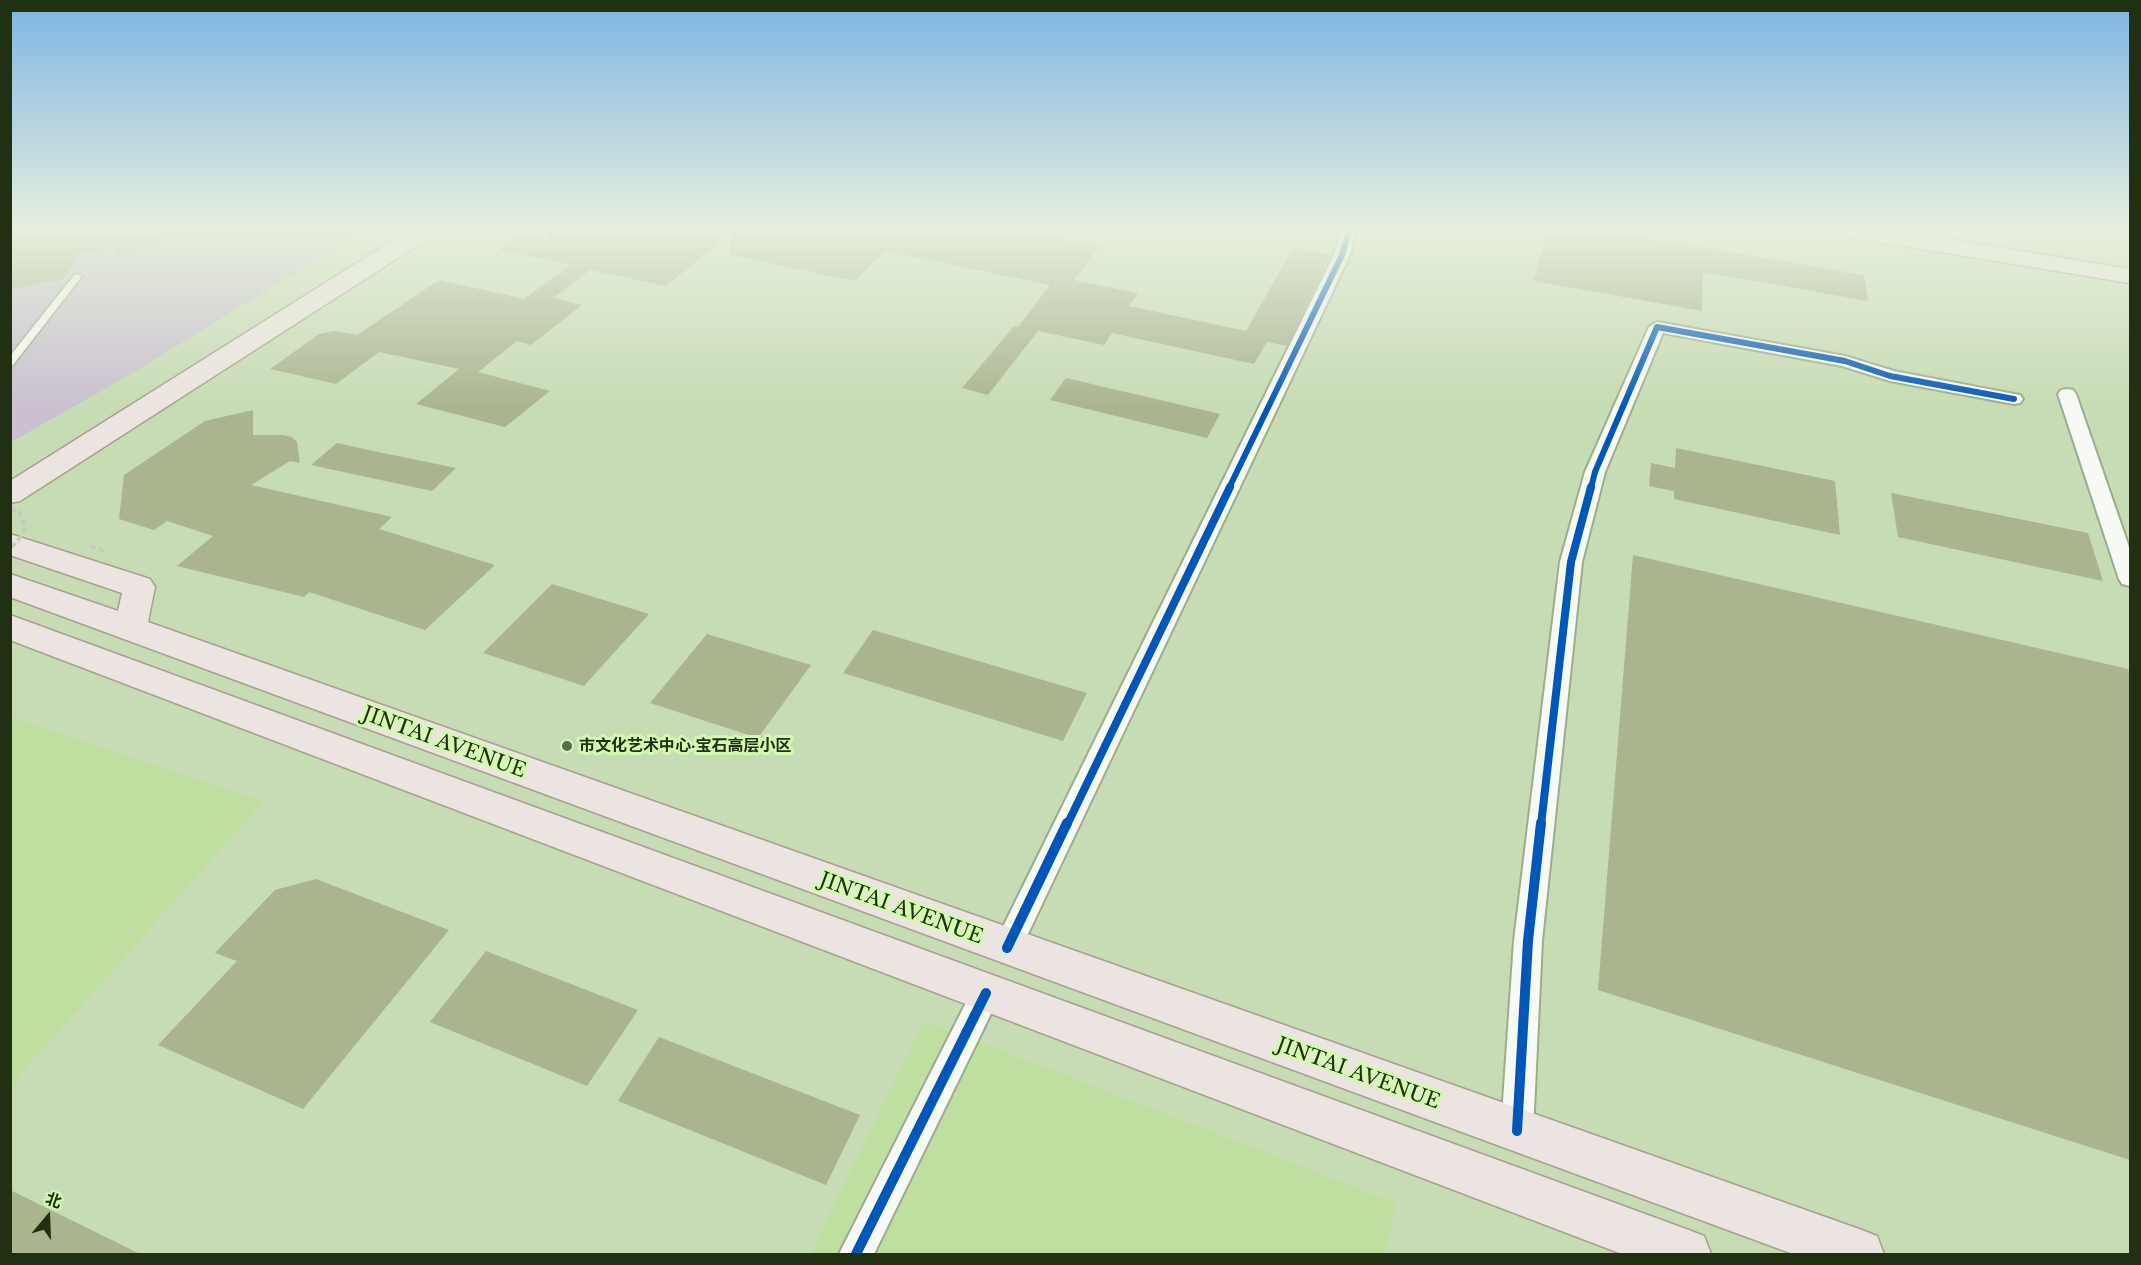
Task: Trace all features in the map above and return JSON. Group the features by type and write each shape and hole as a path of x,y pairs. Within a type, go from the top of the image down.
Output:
{"main road":[{"path":"11,492 307,290"},
{"path":"11,492 331,290"},
{"path":"10,544 139,587 130,629"},
{"name":"JINTAI AVENUE","path":"10,585 1007,948 1859,1254"},
{"path":"10,627 1686,1254"}],"street":[{"path":"1007,948 1325,290"},
{"path":"1517,1131 1528,941 1571,562 1595,472 1657,327 1845,361 1890,376 2014,399"},
{"path":"2067,394 2130,579"},
{"path":"856,1254 986,993"}],"lane":[{"path":"10,363 67,290"}],"path":[{"path":"10,549 23,534 25,525 11,492"}],"shaded area":[{"path":"11,290 267,290 131,374 11,442"},
{"path":"10,717 263,802 11,1085"},
{"path":"924,1021 1396,1203 1385,1254 810,1254"}],"building":[{"path":"424,290 484,290 524,299 536,290 564,290 553,298 582,305 531,345 517,341 478,372 550,391 505,427 416,404 459,369 379,352 336,384 270,369 319,334 335,331 357,335"},
{"path":"1046,290 1123,290 1138,293 1129,306 1246,331 1269,290 1314,290 1287,346 1267,342 1254,364 1112,333 1104,345 1038,331 988,395 962,388 1014,326 1018,327"},
{"path":"1585,290 1703,290 1702,311"},
{"path":"1806,290 1866,290 1868,301"},
{"path":"1066,378 1220,414 1207,438 1050,400"},
{"path":"253,410 253,435 292,437 297,442 300,463 290,461 251,485 392,517 379,529 495,565 425,630 309,592 304,597 177,566 213,536 167,521 154,530 119,519 124,475 205,421"},
{"path":"337,443 456,468 432,491 311,465"},
{"path":"1676,448 1835,481 1840,535 1674,499 1674,491 1649,486 1651,463 1675,468"},
{"path":"1891,493 2088,533 2103,581 1898,537"},
{"path":"1633,555 2128,669 2130,677 2130,1160 1598,990"},
{"path":"552,584 649,614 584,686 483,653"},
{"path":"873,630 1087,693 1063,741 843,673"},
{"path":"707,634 811,665 758,738 650,703"},
{"path":"316,879 449,930 303,1109 158,1045 237,961 215,953 275,890"},
{"path":"486,951 638,1010 587,1086 430,1022"},
{"path":"659,1037 860,1115 826,1185 618,1101"},
{"path":"10,1190 140,1254 10,1254"}],"cycle path":[{"path":"1007,948 1325,290"},
{"path":"1517,1131 1528,941 1571,562 1595,472 1657,327 1845,361 1890,376 2014,399"},
{"path":"856,1254 986,993"}],"place":[{"name":"市文化艺术中心·宝石高层小区","path":"567,746"}]}
